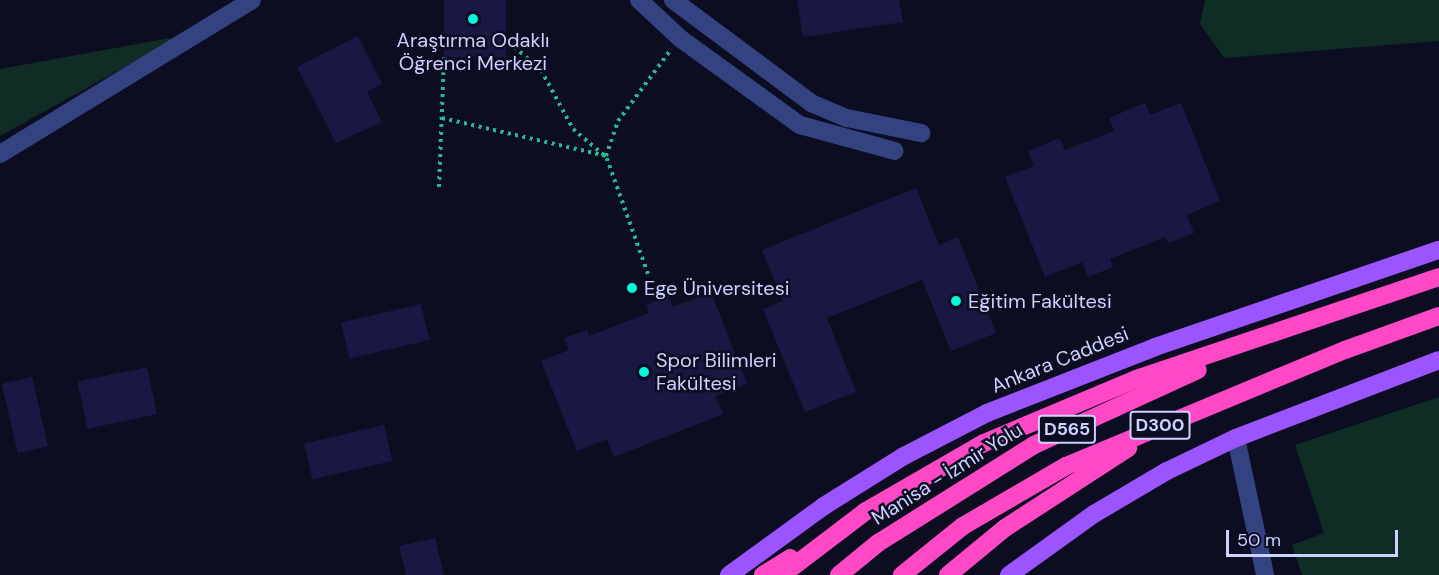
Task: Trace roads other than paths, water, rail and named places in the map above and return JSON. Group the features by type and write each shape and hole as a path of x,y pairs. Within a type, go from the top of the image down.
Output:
{"highway":[{"name":"D300","path":"782,575 866,511 984,443 1062,408 1439,277"},
{"name":"D300","path":"902,575 963,526 1066,466 1174,419 1439,316"},
{"name":"Manisa - İzmir Yolu","path":"839,575 887,537 1034,445 1315,320"},
{"name":"D565","path":"948,575 1005,528 1174,419"},
{"path":"763,575 866,511"}],"main road":[{"name":"Ankara Caddesi","path":"729,575 834,500 987,413 1155,347 1439,250"},
{"path":"1010,575 1094,514 1236,438 1439,360"}],"street":[{"path":"0,154 252,0"},
{"path":"639,0 681,39 800,125 895,151"},
{"path":"673,0 810,103 847,118 921,133"},
{"path":"1236,438 1265,575"}],"place":[{"name":"Araştırma Odaklı Öğrenci Merkezi","path":"473,19"},
{"name":"Ege Üniversitesi","path":"632,288"},
{"name":"Eğitim Fakültesi","path":"956,301"},
{"name":"Spor Bilimleri Fakültesi","path":"644,372"}]}
